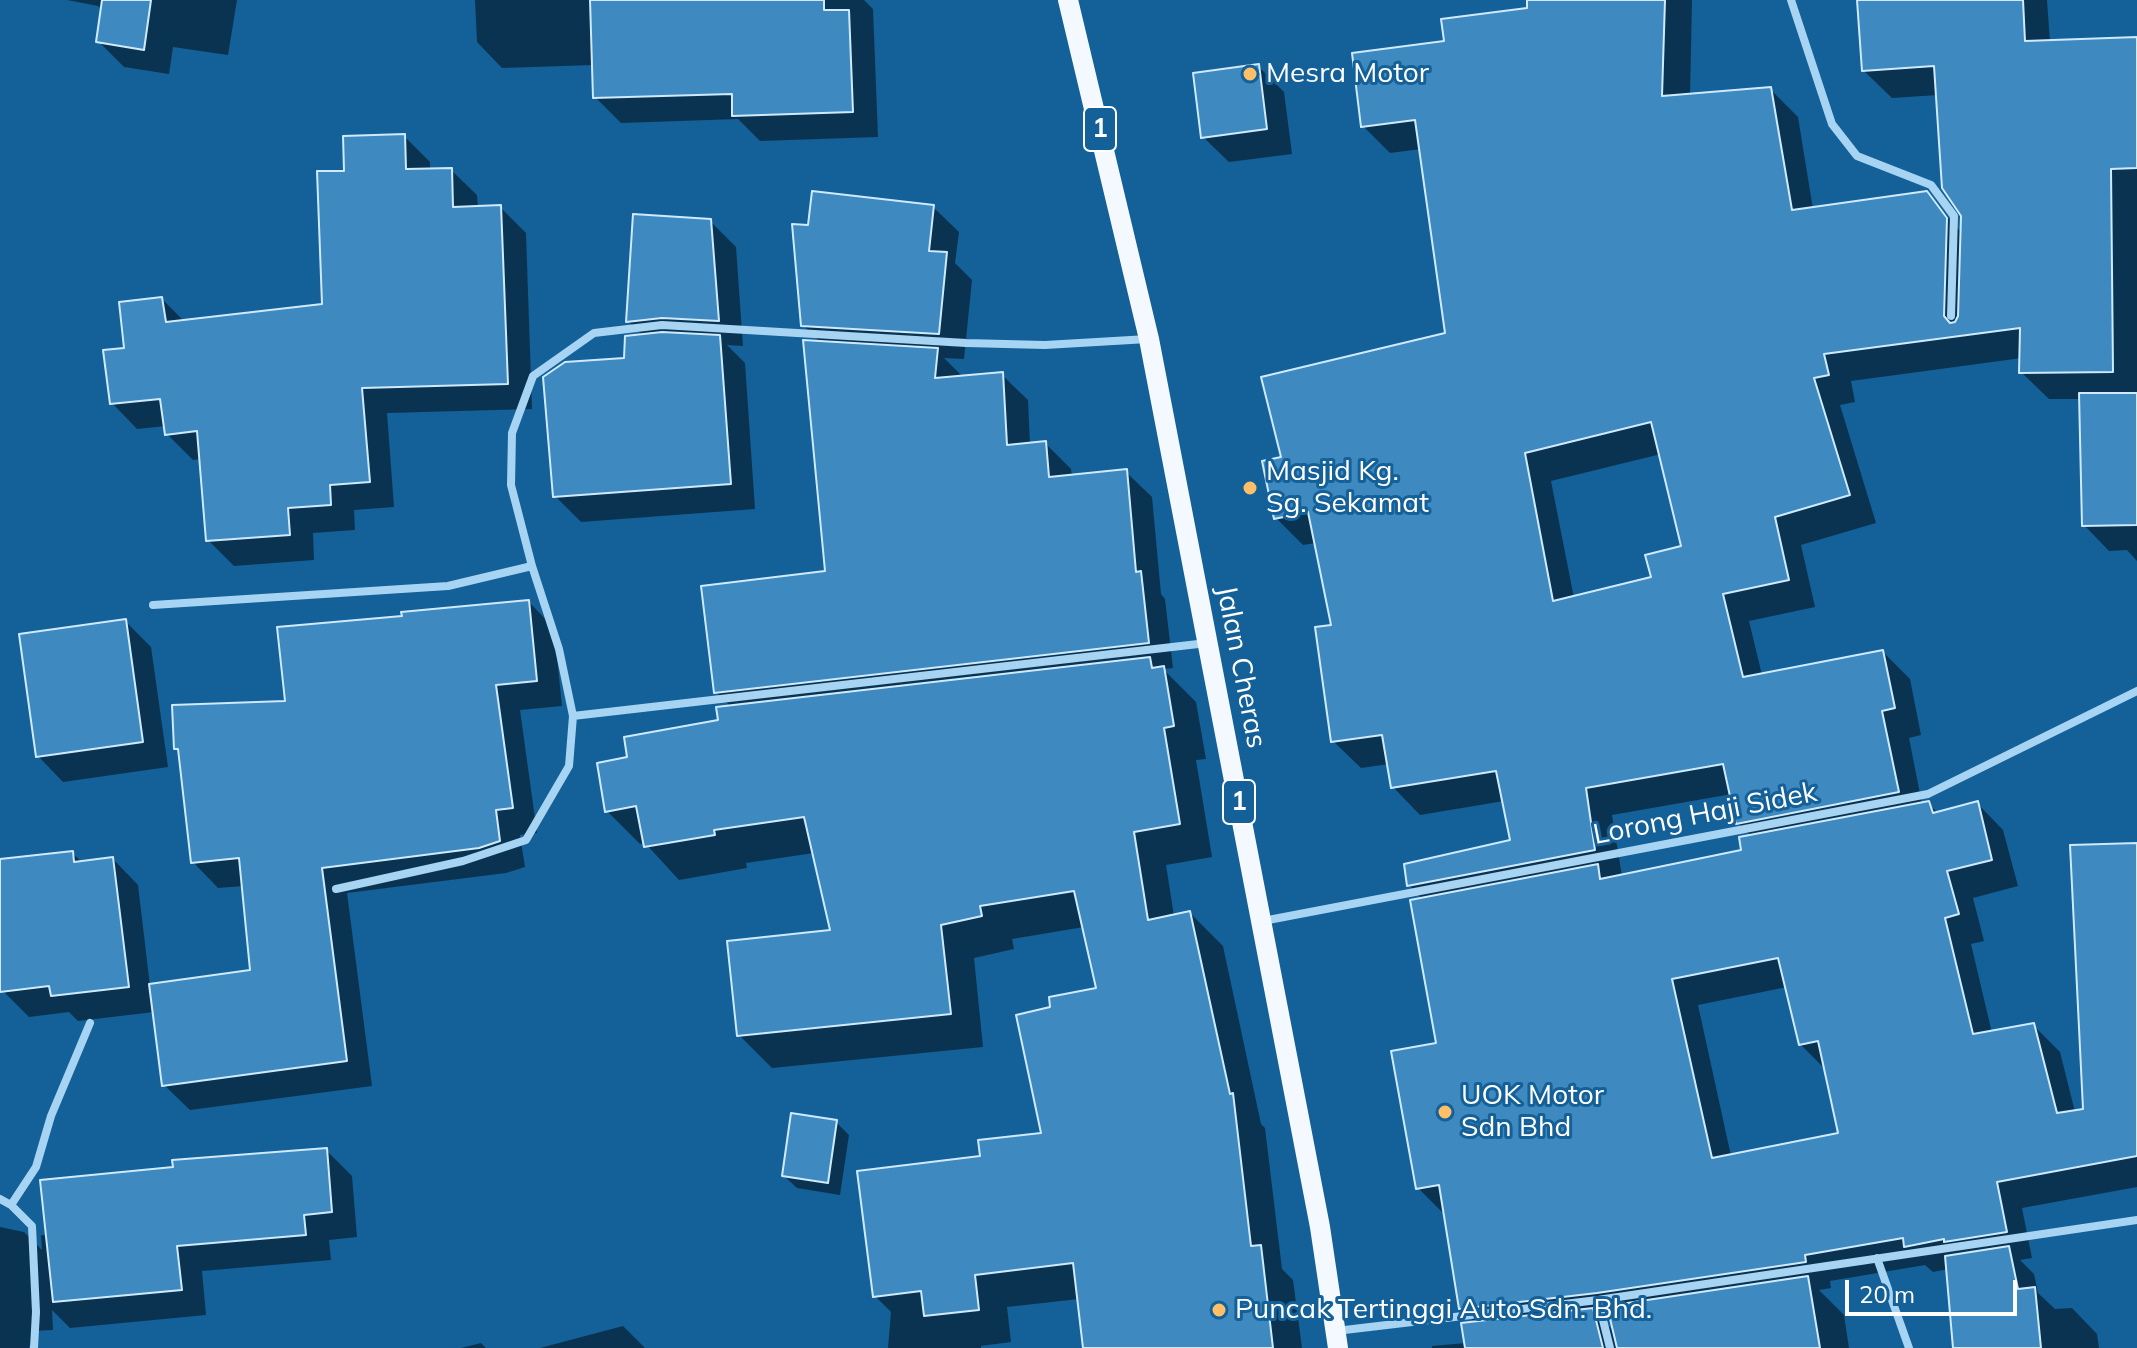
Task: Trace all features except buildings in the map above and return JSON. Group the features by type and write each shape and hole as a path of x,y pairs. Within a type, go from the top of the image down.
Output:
{"main road":[{"name":"Jalan Cheras","path":"1068,0 1149,339 1320,1227 1336,1340"}],"street":[{"path":"1791,0 1832,124 1857,156 1931,185 1954,216 1951,316"},
{"path":"336,889 463,861 526,840 569,766 573,716 559,649 532,566 511,485 512,433 533,376 594,333 662,325 966,343 1045,345 1149,339"},
{"path":"153,605 448,586 532,566"},
{"path":"573,716 1208,643"},
{"name":"Lorong Haji Sidek","path":"1262,921 1928,794 2137,691"},
{"path":"11,1205 36,1167 51,1116 90,1023"},
{"path":"0,1199 11,1205 32,1226 36,1312 34,1348"},
{"path":"1336,1340 2137,1220"},
{"path":"1877,1258 1909,1348"},
{"path":"1598,1300 1610,1348"}],"place":[{"name":"Mesra Motor","path":"1250,74"},
{"name":"Masjid Kg. Sg. Sekamat","path":"1250,488"},
{"name":"UOK Motor Sdn Bhd","path":"1445,1112"},
{"name":"Puncak Tertinggi Auto Sdn. Bhd.","path":"1219,1310"}]}
